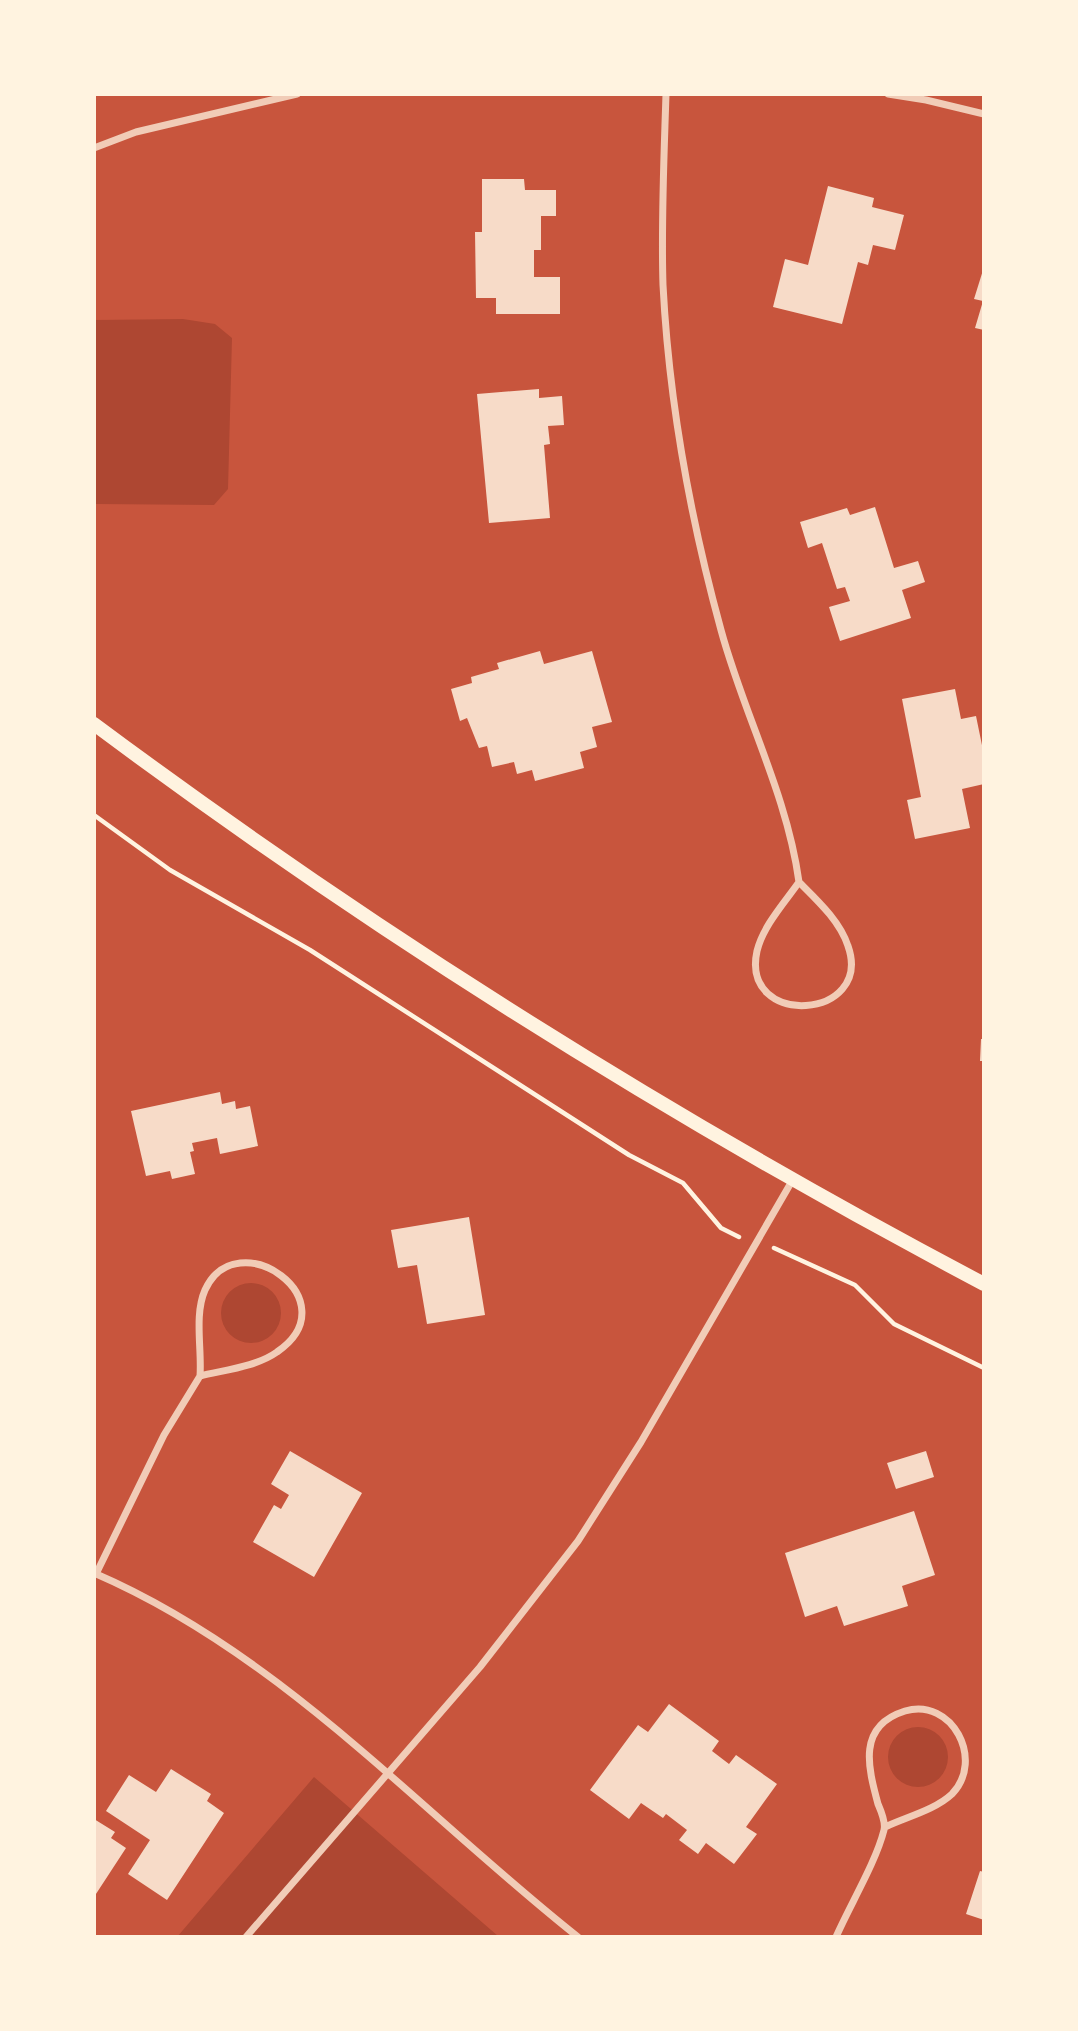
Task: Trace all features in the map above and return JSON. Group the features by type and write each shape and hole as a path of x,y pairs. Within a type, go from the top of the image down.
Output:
{"main road":[{"path":"94,724 209,810 542,1031 792,1181 984,1284"}],"street":[{"path":"94,148 136,132 297,94"},
{"path":"666,94 663,286 674,400 687,483 726,650 789,824 799,882 841,932 849,946 847,978 839,992 827,1002 811,1007 795,1007 781,1002 760,980 756,966 762,937 799,882"},
{"path":"888,94 984,114"},
{"path":"246,1937 480,1667 578,1541 641,1442 792,1181"},
{"path":"200,1376 275,1354 290,1341 301,1323 301,1306 294,1285 283,1274 251,1263 231,1266 213,1277 204,1291 200,1312 200,1376 164,1435 95,1574 143,1596 276,1680 578,1937"},
{"path":"836,1937 885,1827 868,1767 873,1737 881,1724 908,1710 939,1714 958,1732 964,1743 965,1769 960,1783 951,1795 938,1803 885,1827"}],"path":[{"path":"94,815 170,870 299,944 629,1155 683,1183 721,1228 732,1234"},
{"path":"785,1252 855,1285 894,1324 984,1368"}],"shaded area":[{"path":"183,319 215,324 232,338 228,489 214,505 95,504 95,320"},
{"path":"251,1283 268,1288 276,1296 281,1313 276,1330 268,1338 251,1343 234,1338 226,1330 221,1313 226,1296 234,1288"},
{"path":"918,1727 935,1732 943,1740 948,1757 943,1774 935,1782 918,1787 901,1782 893,1774 888,1757 893,1740 901,1732"},
{"path":"314,1777 498,1936 177,1937"}],"building":[{"path":"482,179 524,179 525,190 556,190 556,216 541,216 541,250 534,250 534,277 560,277 560,314 496,314 496,298 476,298 475,232 482,232"},
{"path":"828,186 874,198 872,207 904,215 895,250 873,245 868,265 858,262 842,324 773,307 785,259 808,265"},
{"path":"984,267 984,330 975,328 983,301 974,299"},
{"path":"539,389 539,398 562,396 564,425 548,426 550,444 544,445 550,518 489,523 477,394"},
{"path":"875,507 894,568 918,561 925,582 902,590 911,618 840,641 829,607 850,601 845,587 837,589 822,543 808,548 800,522 847,508 850,515"},
{"path":"540,651 544,664 592,651 612,722 592,727 597,747 580,752 584,768 535,781 532,770 517,774 514,762 492,767 487,746 479,748 467,718 460,721 451,689 472,683 471,677 499,669 497,663"},
{"path":"955,689 961,719 976,716 984,755 984,784 962,789 970,828 915,839 907,800 921,797 902,699"},
{"path":"981,1039 984,1039 984,1061 980,1061"},
{"path":"220,1092 222,1104 235,1101 236,1109 250,1106 258,1146 220,1154 217,1138 192,1143 194,1151 190,1152 195,1174 172,1179 170,1171 146,1176 131,1111"},
{"path":"469,1217 485,1315 427,1324 417,1265 398,1268 391,1230"},
{"path":"290,1451 362,1493 314,1577 253,1542 274,1505 281,1509 289,1495 271,1484"},
{"path":"926,1451 934,1477 896,1489 887,1463"},
{"path":"914,1511 935,1575 902,1586 908,1606 844,1626 837,1606 805,1617 785,1553"},
{"path":"669,1704 719,1741 712,1751 729,1764 736,1755 777,1784 746,1827 757,1834 734,1864 706,1843 698,1854 679,1840 687,1830 666,1814 663,1818 641,1803 629,1819 590,1790 638,1725 648,1732"},
{"path":"171,1769 211,1794 207,1801 224,1813 167,1900 128,1874 150,1840 106,1811 129,1775 156,1792"},
{"path":"94,1819 115,1832 111,1838 126,1848 94,1897"},
{"path":"980,1871 984,1872 984,1920 966,1914"}]}
